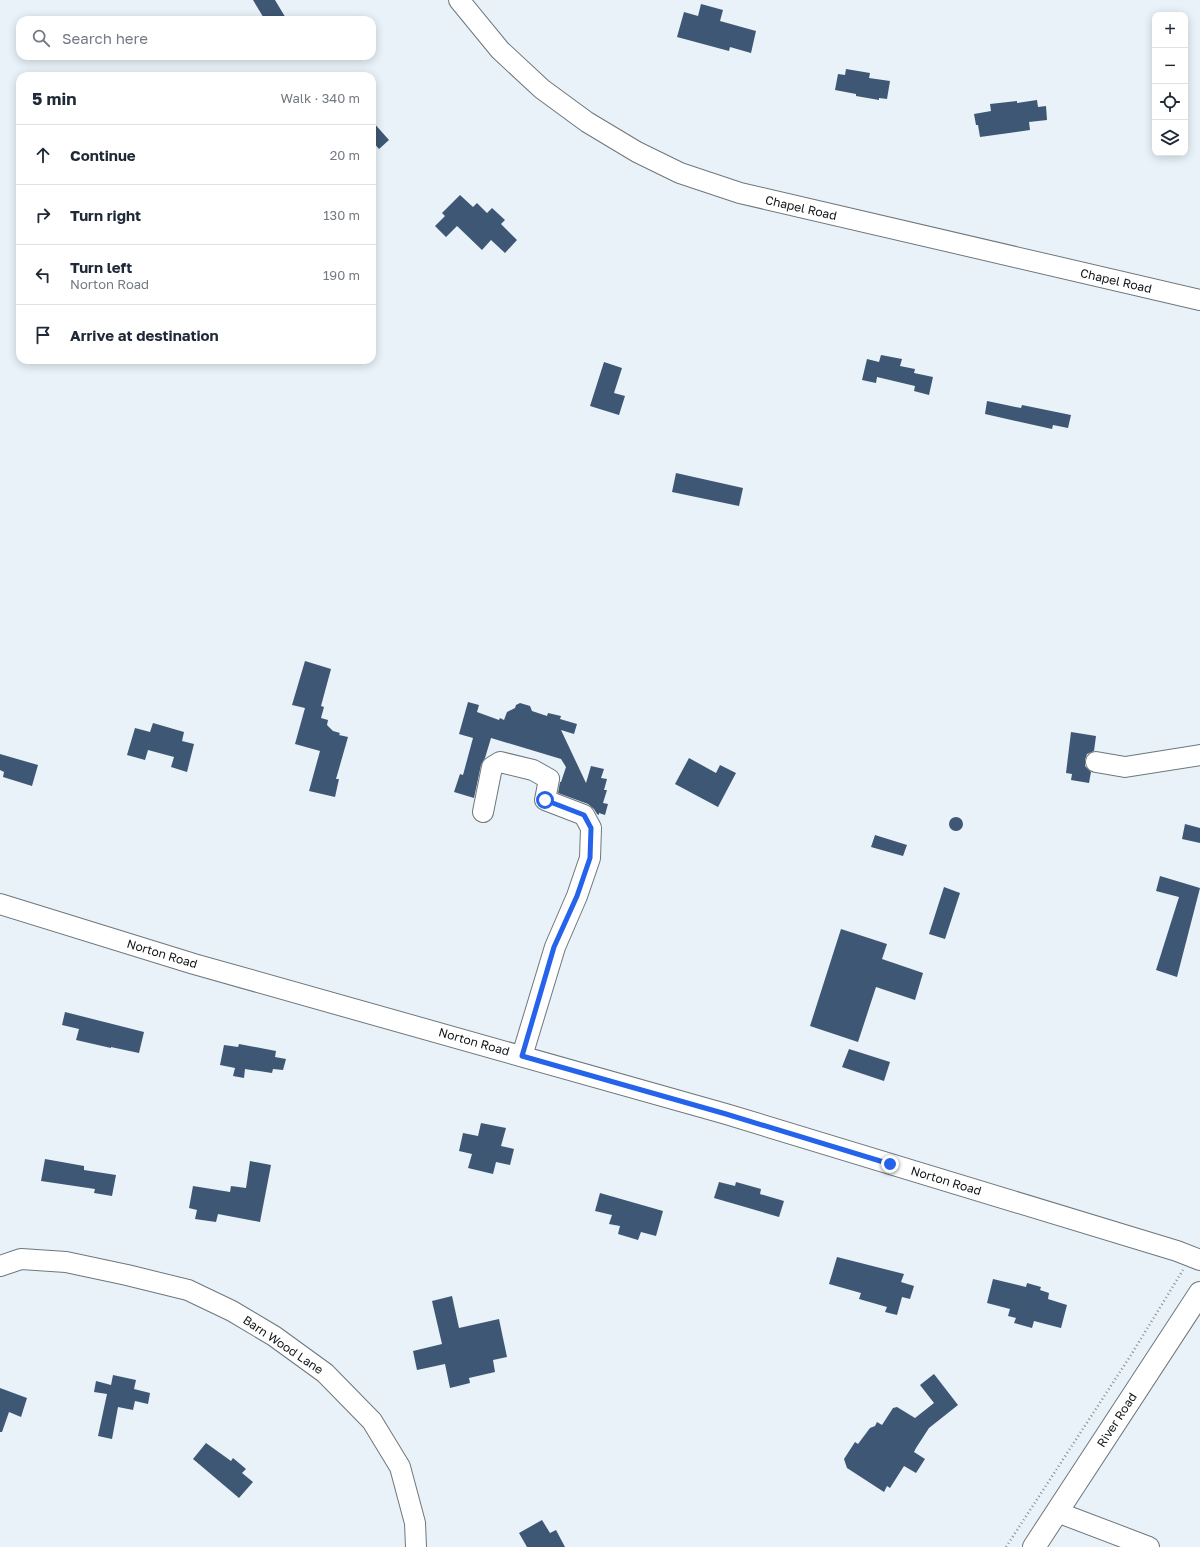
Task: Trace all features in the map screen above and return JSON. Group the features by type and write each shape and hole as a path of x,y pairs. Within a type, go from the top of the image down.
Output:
{"main road":[{"name":"River Road","path":"1034,1547 1200,1293"}],"street":[{"name":"Chapel Road","path":"459,0 500,50 542,89 587,122 637,152 680,173 740,193 1200,300"},
{"path":"1096,762 1124,767 1200,755"},
{"path":"483,812 492,767 500,762 533,770 549,779 545,800 584,815 591,828 590,858 577,896 554,947 522,1056"},
{"name":"Norton Road","path":"0,904 199,965 726,1114 1178,1251 1196,1258"},
{"name":"Barn Wood Lane","path":"0,1266 20,1259 66,1262 188,1290 232,1311 274,1336 325,1373 372,1421 400,1467 415,1523 416,1547"},
{"path":"1057,1512 1149,1547"}],"path":[{"path":"1006,1547 1196,1258"}],"building":[{"path":"253,0 275,0 285,16 263,16"},
{"path":"701,4 723,10 720,21 756,31 751,53 730,47 729,51 677,37 684,12 698,16"},
{"path":"846,69 870,73 869,78 890,81 887,99 879,98 879,100 835,90 838,74 845,75"},
{"path":"1037,100 1038,107 1046,106 1047,120 1029,122 1030,130 980,137 974,114 991,111 990,104 1017,101 1017,103"},
{"path":"376,125 389,140 379,149 376,146"},
{"path":"460,195 473,207 477,203 487,213 492,208 505,220 501,224 517,240 505,253 491,240 482,250 457,226 446,237 435,226 445,216 442,213"},
{"path":"881,355 902,359 900,366 915,369 914,373 933,377 929,395 914,391 915,386 877,377 876,383 862,380 867,359 879,362"},
{"path":"604,362 622,368 614,393 625,396 619,415 590,406"},
{"path":"987,401 1021,408 1022,405 1071,415 1068,428 1053,425 1052,429 985,414"},
{"path":"676,473 743,488 739,506 672,492"},
{"path":"305,661 331,669 321,706 324,707 321,718 328,720 327,725 333,731 340,733 339,735 348,737 336,779 339,779 335,797 309,791 320,751 295,744 305,708 292,705"},
{"path":"468,702 479,705 477,712 499,720 500,718 504,720 507,712 515,708 516,705 520,703 530,706 532,711 547,716 548,713 561,716 560,719 577,724 574,734 561,730 586,783 591,766 604,769 601,778 607,779 604,790 607,790 603,803 608,804 605,815 599,813 599,815 597,814 588,804 558,793 560,782 566,767 561,759 491,738 485,758 481,765 474,798 454,792 460,774 463,775 473,738 459,734"},
{"path":"153,723 184,732 182,741 194,744 187,772 171,767 174,757 148,750 145,760 127,755 135,728 150,732"},
{"path":"1071,732 1096,736 1094,751 1087,754 1085,760 1085,766 1091,772 1089,783 1071,780 1072,774 1066,773"},
{"path":"0,754 38,765 32,786 3,777 4,772 0,770"},
{"path":"689,758 716,773 720,765 736,773 718,807 675,784"},
{"path":"953,817 959,817 963,821 963,827 959,831 953,831 949,827 949,821"},
{"path":"1185,824 1200,828 1200,843 1182,839"},
{"path":"875,835 907,845 903,856 871,847"},
{"path":"1160,876 1200,888 1177,977 1156,970 1179,897 1156,891"},
{"path":"944,887 960,893 945,939 929,934"},
{"path":"841,929 887,944 882,959 923,973 915,1000 876,987 858,1042 810,1026"},
{"path":"65,1012 144,1032 139,1053 76,1040 79,1029 62,1025"},
{"path":"239,1044 276,1051 275,1057 286,1059 283,1070 273,1069 272,1073 245,1069 244,1078 233,1076 235,1068 220,1065 224,1045 238,1047"},
{"path":"849,1049 890,1062 884,1081 842,1067"},
{"path":"481,1123 506,1128 501,1146 514,1149 510,1165 496,1162 493,1174 468,1168 472,1154 459,1151 463,1133 478,1136"},
{"path":"45,1159 84,1166 84,1170 116,1175 112,1196 94,1193 95,1189 41,1181"},
{"path":"250,1161 271,1165 260,1222 218,1214 216,1222 195,1219 197,1210 189,1208 193,1186 230,1192 231,1186 246,1188"},
{"path":"719,1182 735,1186 736,1182 761,1189 760,1194 784,1201 779,1217 714,1198"},
{"path":"600,1193 663,1211 656,1236 641,1232 638,1240 618,1234 620,1226 609,1224 612,1215 595,1211"},
{"path":"837,1257 904,1274 901,1282 914,1286 910,1299 902,1297 897,1315 885,1312 887,1307 859,1299 861,1293 829,1284"},
{"path":"993,1279 1026,1287 1027,1283 1041,1287 1040,1290 1049,1293 1048,1299 1067,1305 1061,1328 1034,1321 1032,1328 1014,1323 1016,1318 1008,1316 1010,1309 987,1303"},
{"path":"452,1296 459,1328 499,1319 507,1357 493,1360 495,1372 469,1378 470,1383 450,1388 445,1364 417,1370 413,1351 442,1344 432,1301"},
{"path":"934,1374 958,1405 929,1428 916,1448 914,1452 925,1459 916,1473 904,1466 890,1488 887,1486 884,1492 847,1468 844,1459 855,1442 858,1444 870,1428 875,1426 877,1422 882,1425 893,1408 897,1407 915,1418 934,1403 920,1385"},
{"path":"113,1375 136,1380 134,1389 150,1393 148,1404 135,1401 133,1410 118,1407 112,1439 98,1436 107,1394 94,1392 96,1381 111,1385"},
{"path":"0,1388 27,1398 21,1417 9,1412 2,1432 0,1432"},
{"path":"206,1443 231,1461 233,1458 246,1469 242,1473 253,1482 239,1498 193,1459"},
{"path":"542,1520 550,1533 556,1530 565,1547 527,1547 519,1533"}],"route":[{"path":"545,800 584,815 591,828 590,858 577,896 554,947 522,1056 726,1114 890,1164"}]}
